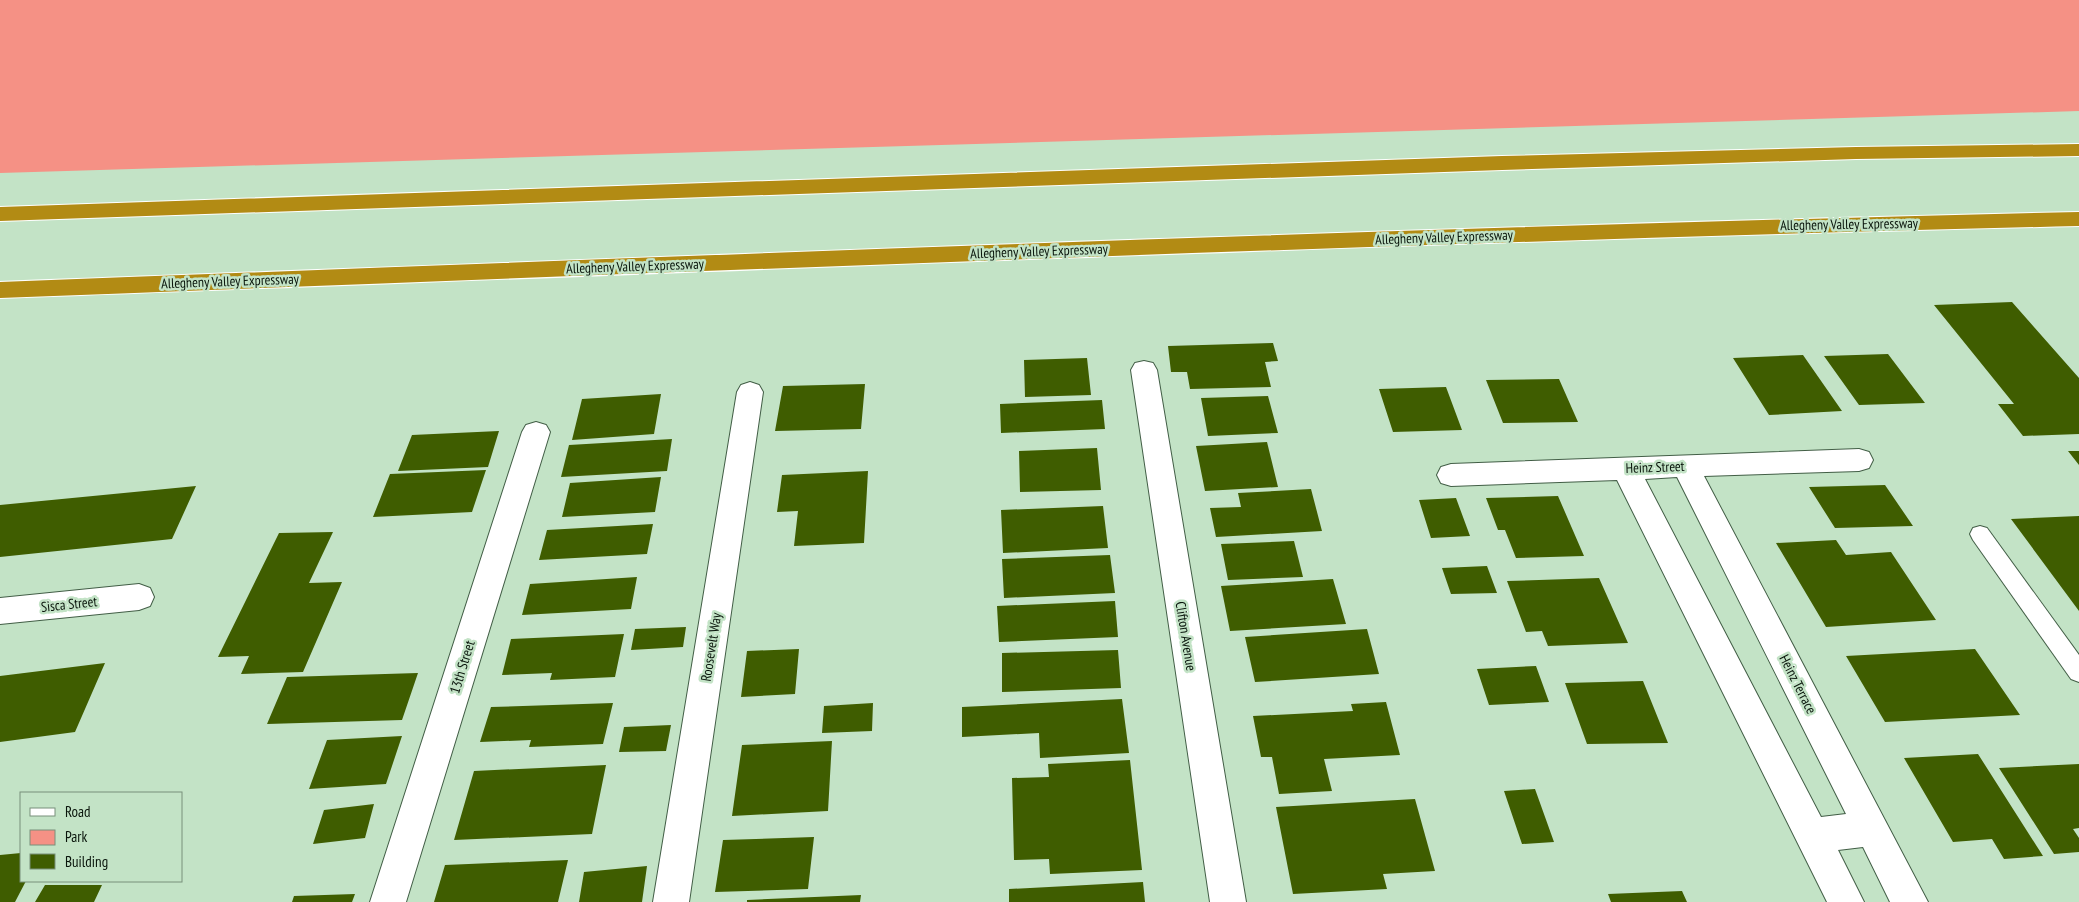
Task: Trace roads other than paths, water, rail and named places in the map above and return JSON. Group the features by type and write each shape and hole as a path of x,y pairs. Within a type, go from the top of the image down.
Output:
{"highway":[{"path":"0,214 1521,163 1856,153 2079,150"},
{"name":"Allegheny Valley Expressway","path":"0,290 1168,246 1774,226 2079,219"}],"street":[{"name":"Clifton Avenue","path":"1144,370 1228,902"},
{"name":"Roosevelt Way","path":"671,902 750,392"},
{"name":"13th Street","path":"388,902 536,432"},
{"name":"Heinz Street","path":"1451,475 1859,460"},
{"name":"Heinz Terrace","path":"1685,466 1910,902"},
{"path":"1625,468 1846,902"},
{"name":"Sisca Street","path":"0,612 139,597"},
{"path":"1812,836 1872,829"}],"lane":[{"path":"1980,534 2079,672"}]}
